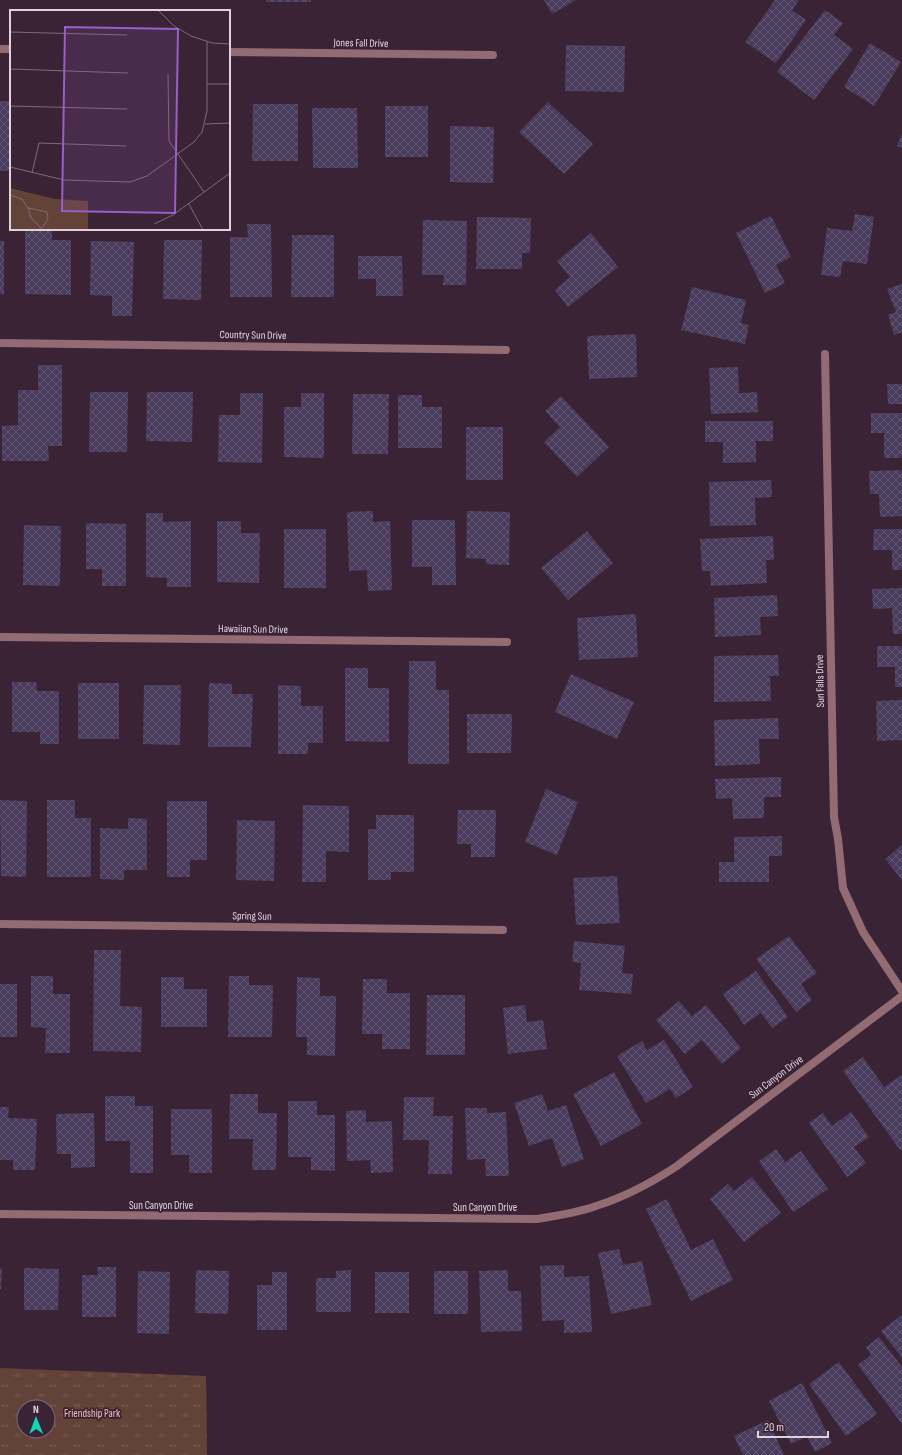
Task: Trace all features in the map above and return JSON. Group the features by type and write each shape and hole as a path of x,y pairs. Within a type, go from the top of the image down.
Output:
{"street":[{"name":"Jones Fall Drive","path":"230,52 493,55"},
{"name":"Country Sun Drive","path":"0,343 506,350"},
{"name":"Sun Falls Drive","path":"825,354 834,817 843,888 863,932 902,991"},
{"name":"Hawaiian Sun Drive","path":"0,637 506,642"},
{"name":"Spring Sun","path":"0,924 503,930"},
{"name":"Sun Canyon Drive","path":"0,1214 528,1219 566,1214 595,1207 624,1196 651,1183 677,1166 902,996"}],"green space":[{"name":"Friendship Park","path":"0,1368 206,1376 207,1455 0,1455"}],"building":[{"path":"266,0 311,0 311,2 266,2"},
{"path":"544,0 576,0 552,14"},
{"path":"775,0 799,0 792,10 806,20 776,63 745,42"},
{"path":"825,10 843,23 834,35 853,49 814,100 777,72"},
{"path":"870,43 901,62 874,106 844,87"},
{"path":"566,45 625,46 624,92 565,91"},
{"path":"0,101 10,101 10,171 0,171"},
{"path":"548,102 593,144 564,174 519,132"},
{"path":"253,104 298,104 298,161 252,161"},
{"path":"385,106 428,106 428,157 385,157"},
{"path":"312,108 357,108 358,168 313,168"},
{"path":"450,126 494,127 493,183 450,182"},
{"path":"902,134 902,148 897,146"},
{"path":"855,214 874,217 867,264 843,261 840,277 821,275 827,228 852,231"},
{"path":"771,216 791,257 776,265 785,283 765,293 736,233"},
{"path":"477,217 531,218 530,253 522,253 522,269 476,269"},
{"path":"423,220 467,221 466,285 443,285 444,275 422,275"},
{"path":"247,224 271,224 272,297 230,297 230,237 248,237"},
{"path":"25,230 52,230 52,240 71,240 71,295 25,294"},
{"path":"591,233 618,267 568,307 555,290 570,277 557,261"},
{"path":"292,235 334,235 334,297 291,297"},
{"path":"164,240 202,240 201,300 163,299"},
{"path":"0,241 4,241 4,294 0,294"},
{"path":"91,241 134,242 132,316 112,316 112,296 90,295"},
{"path":"358,256 402,256 403,296 376,296 376,279 358,279"},
{"path":"902,284 902,332 894,335 888,315 896,312 887,289"},
{"path":"692,287 746,300 741,323 749,325 745,344 681,330"},
{"path":"636,334 637,377 589,379 587,336"},
{"path":"38,365 62,365 62,446 48,446 49,461 2,461 2,426 18,425 18,390 38,390"},
{"path":"738,367 739,393 757,392 758,412 711,414 709,368"},
{"path":"887,384 902,384 902,404 888,404"},
{"path":"90,392 128,392 127,452 89,452"},
{"path":"147,392 193,392 192,442 146,441"},
{"path":"240,393 263,393 262,463 218,462 219,415 240,415"},
{"path":"301,393 324,393 324,458 284,457 284,407 301,407"},
{"path":"353,394 389,394 388,454 352,454"},
{"path":"398,395 422,395 422,407 442,407 442,448 398,448"},
{"path":"561,396 609,447 577,477 544,442 560,427 545,411"},
{"path":"871,413 902,413 902,458 884,458 884,433 871,433"},
{"path":"705,421 773,421 773,441 756,441 756,462 723,463 723,442 705,442"},
{"path":"466,427 503,427 503,480 466,480"},
{"path":"902,470 902,516 880,517 879,494 870,494 869,471"},
{"path":"771,480 772,497 755,498 756,525 710,526 709,482"},
{"path":"373,511 373,522 390,521 392,590 368,591 367,570 349,571 347,512"},
{"path":"467,511 510,512 509,565 486,564 486,559 466,558"},
{"path":"146,513 163,513 163,522 191,521 191,587 167,587 167,578 146,577"},
{"path":"412,520 455,520 456,585 432,585 432,567 412,567"},
{"path":"217,521 241,521 241,533 260,533 259,583 217,582"},
{"path":"86,523 126,524 126,586 102,586 102,569 86,569"},
{"path":"24,525 61,526 60,586 23,585"},
{"path":"284,529 326,529 326,588 284,588"},
{"path":"874,529 902,529 902,570 892,570 892,550 873,550"},
{"path":"587,531 613,563 568,600 541,568"},
{"path":"773,536 774,560 766,560 767,583 711,586 710,571 702,571 700,539"},
{"path":"902,588 902,634 893,634 892,608 873,609 872,589"},
{"path":"777,595 778,616 760,617 761,635 715,637 714,598"},
{"path":"636,614 638,657 579,660 577,618"},
{"path":"877,646 902,646 902,687 895,687 895,667 877,667"},
{"path":"778,655 779,676 770,676 771,701 714,702 714,656"},
{"path":"409,661 436,661 436,690 449,690 449,764 408,764"},
{"path":"345,668 368,668 368,688 389,688 389,742 345,741"},
{"path":"571,674 634,702 617,739 555,712"},
{"path":"12,682 36,682 37,691 59,691 59,744 40,744 40,732 12,732"},
{"path":"78,683 119,683 119,739 78,739"},
{"path":"209,683 232,684 232,694 253,694 251,747 208,747"},
{"path":"144,685 181,685 180,745 143,744"},
{"path":"278,685 301,686 301,706 323,706 323,743 308,743 308,754 278,754"},
{"path":"902,700 902,740 877,741 876,701"},
{"path":"467,714 512,714 511,753 467,753"},
{"path":"778,718 779,739 759,739 760,764 715,766 714,720"},
{"path":"781,777 781,797 764,797 764,818 733,819 732,798 716,799 715,779"},
{"path":"546,789 578,802 557,855 525,842"},
{"path":"0,800 27,801 26,877 1,876"},
{"path":"47,800 75,800 75,818 91,818 91,877 47,877"},
{"path":"167,801 207,801 207,860 190,860 190,877 167,877"},
{"path":"303,805 349,806 349,852 326,851 326,882 302,882"},
{"path":"458,810 496,810 495,857 471,857 471,844 457,844"},
{"path":"376,815 414,815 414,872 391,872 391,880 368,880 368,829 376,829"},
{"path":"128,818 147,819 147,870 124,870 124,880 100,879 100,828 128,829"},
{"path":"237,820 275,821 274,881 236,880"},
{"path":"782,836 782,856 769,856 769,882 719,882 719,862 734,862 734,837"},
{"path":"902,845 902,880 885,859"},
{"path":"617,876 620,923 576,925 573,878"},
{"path":"789,936 817,973 801,984 812,1000 796,1012 756,959"},
{"path":"574,941 625,946 622,973 633,974 631,994 579,990 581,963 572,962"},
{"path":"94,950 121,950 120,1006 142,1007 141,1052 93,1051"},
{"path":"756,971 788,1017 772,1028 761,1013 744,1025 723,994"},
{"path":"31,976 53,976 53,994 70,994 70,1053 45,1053 46,1028 31,1027"},
{"path":"229,976 249,976 249,985 273,985 272,1037 228,1037"},
{"path":"161,977 184,977 184,989 207,989 207,1027 161,1027"},
{"path":"297,977 320,978 320,996 336,996 335,1056 307,1055 307,1037 296,1037"},
{"path":"363,979 387,979 387,993 410,993 410,1049 382,1049 382,1034 362,1034"},
{"path":"0,984 17,984 17,1037 0,1037"},
{"path":"427,995 465,995 465,1055 426,1055"},
{"path":"679,1001 692,1016 706,1005 741,1048 722,1064 702,1040 685,1054 656,1020"},
{"path":"525,1005 527,1022 543,1020 547,1049 508,1054 503,1008"},
{"path":"664,1040 693,1087 676,1098 670,1089 646,1103 617,1056 642,1041 647,1050"},
{"path":"863,1057 884,1087 902,1075 902,1149 900,1150 843,1071"},
{"path":"614,1072 642,1124 601,1146 573,1094"},
{"path":"230,1094 258,1094 258,1113 277,1113 276,1170 252,1170 253,1139 229,1139"},
{"path":"542,1094 548,1111 566,1105 584,1159 562,1167 552,1138 529,1146 514,1103"},
{"path":"105,1096 135,1096 135,1106 153,1106 153,1173 130,1173 130,1141 105,1141"},
{"path":"404,1097 434,1097 433,1116 453,1116 452,1174 428,1174 429,1140 403,1140"},
{"path":"288,1101 317,1101 317,1115 335,1115 335,1171 311,1170 311,1157 288,1157"},
{"path":"0,1107 9,1107 8,1118 37,1119 35,1170 13,1170 13,1160 0,1160"},
{"path":"465,1108 487,1108 487,1113 506,1112 509,1176 486,1176 485,1159 467,1160"},
{"path":"171,1109 212,1109 212,1173 189,1173 189,1155 171,1155"},
{"path":"366,1110 366,1122 392,1121 393,1172 371,1173 370,1160 347,1161 346,1111"},
{"path":"851,1112 869,1137 854,1147 866,1163 847,1177 809,1123 823,1113 832,1126"},
{"path":"94,1113 95,1167 71,1168 71,1154 57,1154 56,1114"},
{"path":"776,1149 785,1162 801,1151 828,1189 793,1212 759,1161"},
{"path":"752,1177 781,1213 744,1242 710,1199 728,1184 734,1191"},
{"path":"667,1199 691,1250 713,1239 733,1280 691,1301 646,1209"},
{"path":"619,1249 623,1265 642,1261 652,1305 611,1314 598,1253"},
{"path":"564,1265 564,1277 589,1276 592,1332 564,1333 564,1320 542,1321 540,1266"},
{"path":"97,1267 116,1267 116,1317 82,1317 82,1275 98,1275"},
{"path":"0,1268 2,1268 1,1289 0,1289"},
{"path":"24,1268 59,1269 58,1310 24,1310"},
{"path":"196,1270 229,1271 228,1314 195,1313"},
{"path":"351,1270 351,1312 316,1312 316,1278 336,1278 336,1271"},
{"path":"508,1270 508,1291 521,1291 522,1331 481,1332 479,1271"},
{"path":"138,1271 170,1272 169,1334 137,1333"},
{"path":"434,1271 468,1271 468,1314 434,1314"},
{"path":"272,1272 287,1272 287,1330 257,1330 257,1285 272,1285"},
{"path":"375,1272 409,1272 409,1313 375,1313"},
{"path":"902,1315 902,1358 881,1331"},
{"path":"879,1337 902,1367 902,1424 858,1365 871,1355 866,1347"},
{"path":"839,1362 877,1414 846,1436 809,1384"},
{"path":"802,1383 832,1443 815,1452 807,1436 791,1444 769,1401"},
{"path":"768,1420 784,1455 743,1455 734,1436"}]}
